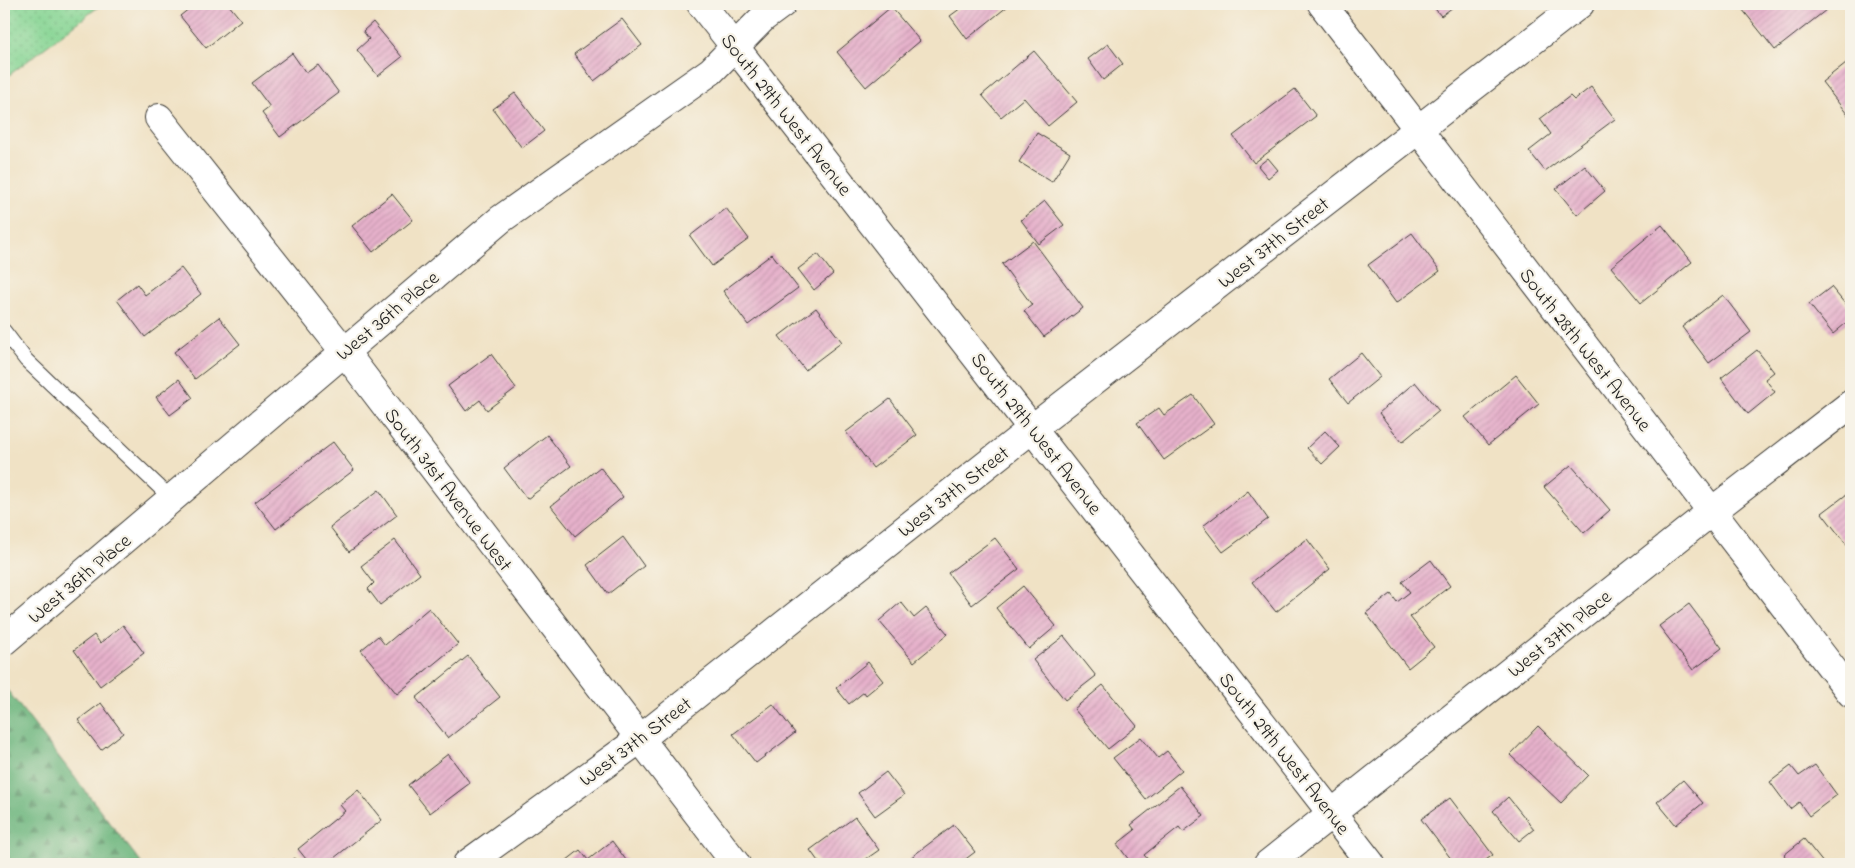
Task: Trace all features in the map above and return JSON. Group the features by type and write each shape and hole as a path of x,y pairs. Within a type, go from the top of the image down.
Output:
{"street":[{"name":"South 29th West Avenue","path":"701,4 1371,864"},
{"name":"West 36th Place","path":"4,641 501,219 711,71 763,18 782,4"},
{"name":"South 28th West Avenue","path":"1322,4 1851,693"},
{"name":"West 37th Street","path":"467,864 640,739 1032,428 1580,4"},
{"name":"South 31st Avenue West","path":"159,118 344,351 736,864"},
{"name":"West 37th Place","path":"1268,864 1711,512 1851,404"}],"lane":[{"path":"4,331 26,360 172,500"}],"green space":[{"path":"4,4 102,4 4,79"},
{"path":"4,686 142,864 4,864"}],"building":[{"path":"195,4 228,4 241,20 206,48 180,16"},
{"path":"957,4 1006,4 1008,6 967,39 950,16 961,8"},
{"path":"1431,4 1457,4 1441,16"},
{"path":"1738,4 1821,4 1826,10 1775,50"},
{"path":"891,7 920,41 866,87 837,52"},
{"path":"622,19 642,45 594,81 574,54"},
{"path":"373,22 402,57 378,76 357,50 369,39 363,31"},
{"path":"1108,44 1123,64 1103,80 1088,59"},
{"path":"1034,51 1077,102 1048,126 1024,98 1001,117 982,95"},
{"path":"292,53 306,73 318,65 339,93 280,137 262,113 270,107 252,83"},
{"path":"1851,59 1851,119 1822,82"},
{"path":"1591,87 1615,119 1545,171 1529,151 1551,134 1540,119 1570,96 1574,100"},
{"path":"1295,89 1316,116 1254,163 1233,136"},
{"path":"515,93 544,131 522,148 493,109"},
{"path":"1037,133 1070,153 1052,182 1019,162"},
{"path":"1268,158 1278,170 1268,178 1258,166"},
{"path":"1585,166 1605,191 1577,215 1556,189"},
{"path":"392,194 413,220 373,252 352,226"},
{"path":"1045,201 1064,225 1039,244 1021,220"},
{"path":"726,208 749,239 712,266 690,236"},
{"path":"1662,225 1692,262 1641,303 1611,267"},
{"path":"1412,233 1440,271 1396,303 1368,265"},
{"path":"1033,241 1083,308 1044,337 1024,311 1032,305 1002,264"},
{"path":"772,254 798,288 748,325 723,291"},
{"path":"818,254 833,274 814,290 798,269"},
{"path":"181,268 201,294 145,337 117,300 137,284 145,295"},
{"path":"1831,287 1851,311 1851,319 1833,334 1809,304"},
{"path":"1723,295 1751,332 1709,363 1682,327"},
{"path":"816,308 842,342 805,370 779,336"},
{"path":"219,317 240,344 195,379 174,352"},
{"path":"1757,350 1774,372 1765,379 1775,392 1748,414 1721,378"},
{"path":"1361,353 1380,377 1348,403 1329,379"},
{"path":"491,354 516,388 487,410 480,400 466,411 448,386"},
{"path":"1516,375 1539,404 1488,445 1465,417"},
{"path":"179,379 193,398 170,415 156,397"},
{"path":"1415,382 1439,411 1402,442 1379,413"},
{"path":"1193,395 1214,424 1164,460 1137,423 1159,408 1164,415"},
{"path":"890,399 917,435 873,468 846,432"},
{"path":"1325,431 1340,447 1322,464 1307,448"},
{"path":"547,435 571,466 527,499 504,468"},
{"path":"333,442 354,470 276,529 255,502"},
{"path":"1571,465 1610,510 1584,533 1544,487"},
{"path":"600,467 623,497 575,536 551,506"},
{"path":"379,490 397,515 349,552 330,527"},
{"path":"1248,491 1268,519 1223,552 1203,526"},
{"path":"1851,491 1851,546 1849,548 1822,513"},
{"path":"623,537 644,566 608,594 587,565"},
{"path":"995,538 1019,569 972,605 948,573"},
{"path":"1307,539 1330,569 1276,612 1252,582"},
{"path":"395,540 420,574 380,605 368,589 374,583 361,566"},
{"path":"1431,560 1450,586 1410,617 1434,647 1408,668 1366,613 1391,594 1397,602 1410,592 1402,582"},
{"path":"1023,586 1056,626 1029,649 996,608"},
{"path":"901,602 914,618 926,608 948,634 914,662 879,621"},
{"path":"1689,604 1722,648 1693,670 1659,626"},
{"path":"429,608 458,644 397,694 361,650 378,636 385,645"},
{"path":"123,625 144,653 100,686 74,650 94,635 100,643"},
{"path":"1064,636 1096,676 1065,700 1033,660"},
{"path":"468,656 500,697 448,738 416,698"},
{"path":"868,662 883,681 866,695 864,692 849,704 836,688"},
{"path":"1103,685 1137,726 1108,749 1074,709"},
{"path":"101,703 123,733 101,750 78,720"},
{"path":"773,704 795,733 756,763 733,734"},
{"path":"1538,726 1588,775 1561,803 1510,755"},
{"path":"1141,737 1158,758 1167,751 1182,770 1146,799 1113,758"},
{"path":"448,754 470,783 430,813 408,785"},
{"path":"1815,765 1837,795 1809,816 1799,802 1790,809 1770,782 1791,766 1799,776"},
{"path":"886,772 904,795 875,816 858,793"},
{"path":"1683,780 1703,803 1676,825 1657,802"},
{"path":"1180,786 1204,816 1183,832 1179,827 1144,855 1152,864 1132,864 1117,844 1135,830 1131,825"},
{"path":"358,790 382,820 329,862 331,864 310,864 298,849 345,811 340,805"},
{"path":"1508,797 1534,829 1519,841 1493,811"},
{"path":"1450,798 1493,855 1480,864 1455,864 1421,819"},
{"path":"855,817 879,850 859,864 820,864 810,850"},
{"path":"954,825 975,852 959,864 915,864 910,858"},
{"path":"1804,839 1824,864 1791,864 1784,855"},
{"path":"612,841 629,864 562,864 580,850 588,860"},
{"path":"274,858 279,864 266,864"},
{"path":"295,858 301,864 286,864"}]}
